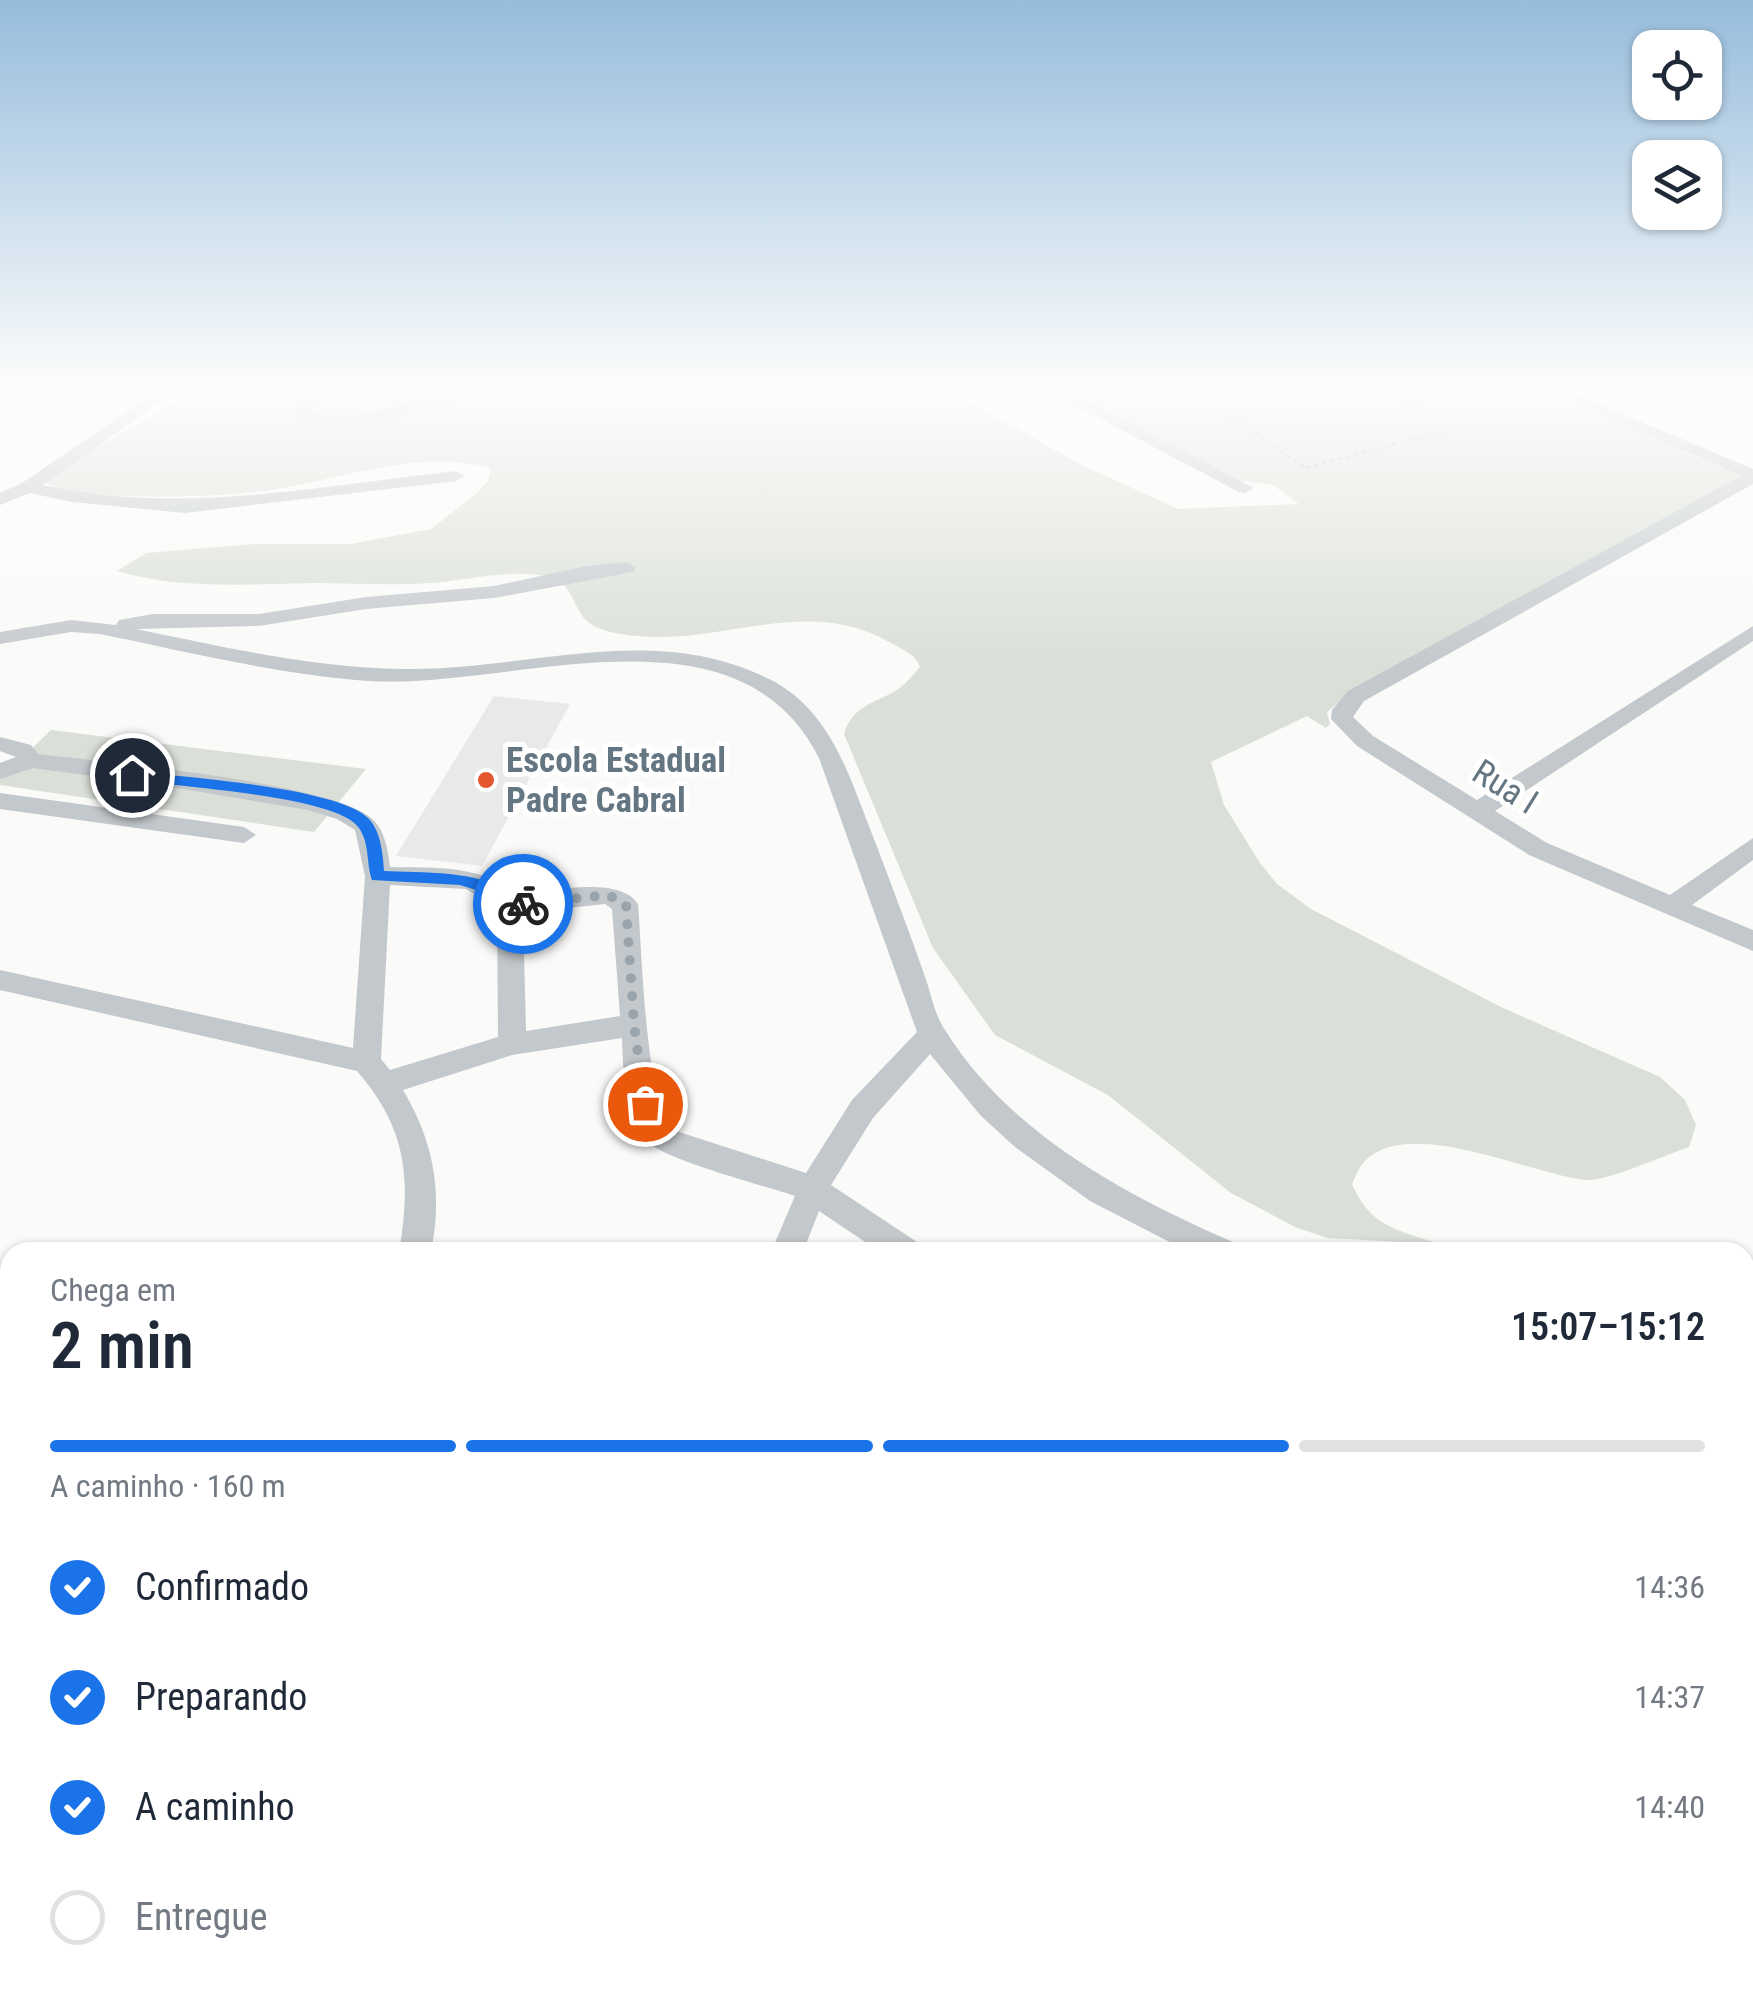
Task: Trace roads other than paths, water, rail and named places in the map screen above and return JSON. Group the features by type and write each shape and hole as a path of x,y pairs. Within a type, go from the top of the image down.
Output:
{"street":[{"path":"0,500 32,484"},
{"path":"28,487 72,497 185,506 384,484"},
{"path":"1237,484 1245,488"},
{"name":"Rua I","path":"1739,484 1356,696 1342,710 1342,718 1346,727 1365,740 1538,849 1753,941"},
{"path":"100,628 153,620 259,620 366,602 494,592 587,572 626,568"},
{"path":"0,638 71,626 100,628 332,672 410,676 567,660 662,656 708,663 764,684 794,706 818,736 845,793 932,1036 974,1091 1015,1130 1103,1191 1202,1242"},
{"path":"1478,810 1753,632"},
{"path":"0,744 23,750 31,760"},
{"path":"0,771 31,760 282,794 341,809 364,822 374,846 378,876 366,1062"},
{"path":"0,801 244,836"},
{"path":"1671,907 1753,846"},
{"path":"378,876 486,885 500,892 510,905 512,1044"},
{"path":"510,905 608,895 626,904 639,1080 650,1127 663,1139 811,1188 891,1242"},
{"path":"0,980 366,1062 387,1083 408,1132 424,1199 417,1242"},
{"path":"387,1083 512,1044 634,1025"},
{"path":"790,1242 811,1188 856,1114 883,1080 932,1036"}],"place":[{"name":"Escola Estadual Padre Cabral","path":"486,780"}]}
